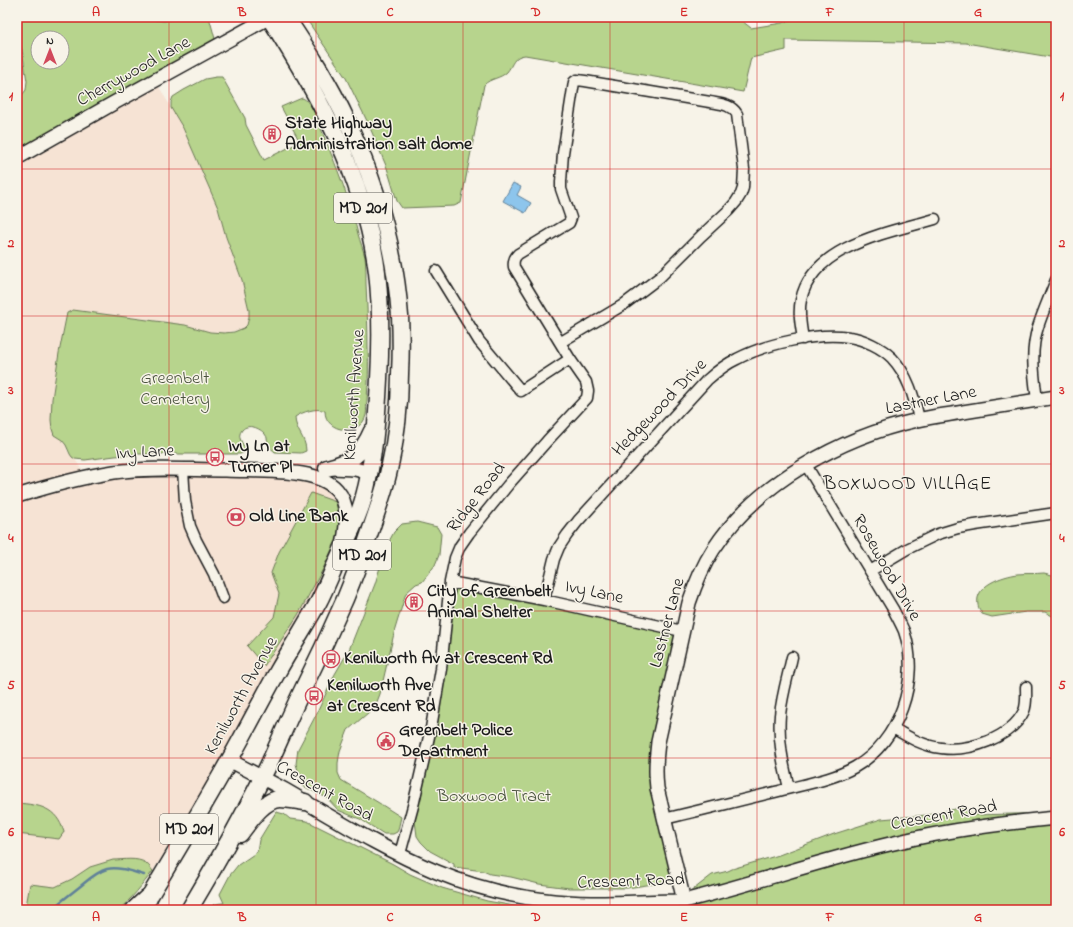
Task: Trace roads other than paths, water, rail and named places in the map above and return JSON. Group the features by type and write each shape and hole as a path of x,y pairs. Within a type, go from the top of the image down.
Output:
{"highway":[{"path":"135,910 145,904"}],"main road":[{"name":"Kenilworth Avenue","path":"145,904 318,603 357,519 370,473 374,448 380,368 379,301 377,272 368,225 357,186 340,142 309,81 269,17"},
{"name":"MD 201","path":"189,910 218,860 262,777 346,597 383,493 396,435 401,349 400,317 395,275 387,234 377,198 356,141 340,105 286,17"},
{"path":"327,468 338,466 356,456 368,442 377,420"},
{"path":"370,473 375,479 376,513"},
{"path":"218,860 251,820 271,800 279,799 305,802"}],"street":[{"name":"Cherrywood Lane","path":"17,158 269,17"},
{"path":"436,271 479,341 521,391 570,359 513,263 518,254 570,221 571,218 561,182 574,82 577,80 585,81 710,102 734,109 738,120 744,169 742,188 736,202 660,277 623,304 561,342"},
{"path":"803,339 800,314 801,298 806,284 819,267 838,253 872,237 935,219"},
{"path":"1037,400 1033,365 1035,338 1056,280"},
{"name":"Hedgewood Drive","path":"544,600 554,559 559,547 578,521 707,380 717,371 736,359 756,350 803,339 826,336 851,337 870,344 883,351 898,365 912,392 918,419"},
{"name":"Ridge Road","path":"400,854 414,806 431,728 441,669 450,582 455,558 460,546 469,533 517,474 587,398 588,391 586,382 570,359"},
{"name":"Lastner Lane","path":"684,900 657,788 656,761 658,742 689,603 697,581 709,557 721,539 740,515 753,502 776,484 837,447 886,428 918,419 1056,397"},
{"name":"Rosewood Drive","path":"664,820 826,779 855,767 871,754 886,738 902,710 908,689 909,671 904,632 893,609 806,465"},
{"name":"Ivy Lane","path":"278,472 327,468 355,469 370,473"},
{"path":"183,469 186,507 190,526 214,574 223,598"},
{"name":"Ivy Lane","path":"17,496 56,484 100,474 130,471 183,469 302,474 316,477 329,484 337,491 343,500 346,513 346,528 342,551"},
{"path":"870,571 907,549 938,534 958,528 1056,513"},
{"name":"Ivy Lane","path":"450,582 544,600 682,631"},
{"path":"789,788 782,762 780,732 782,703 792,657"},
{"path":"893,728 923,744 936,747 956,749 976,746 998,736 1013,725 1020,717 1024,711 1026,687"},
{"name":"Crescent Road","path":"229,760 400,854 437,872 469,883 524,897 559,902 603,903 684,900 902,841 964,829 1056,818"}],"water":[{"path":"513,183 521,187 517,195 531,203 525,213 503,201"}],"waterway":[{"path":"51,910 103,870 116,868 144,875"}],"place":[{"name":"State Highway Administration salt dome","path":"272,134"},
{"name":"Ivy Ln at Turner Pl","path":"215,457"},
{"name":"Old Line Bank","path":"236,517"},
{"name":"City of Greenbelt Animal Shelter","path":"414,602"},
{"name":"Kenilworth Av at Crescent Rd","path":"331,659"},
{"name":"Kenilworth Ave at Crescent Rd","path":"314,696"},
{"name":"Greenbelt Police Department","path":"386,741"}],"district":[{"name":"BOXWOOD VILLAGE","path":"908,484"}],"park label":[{"name":"Greenbelt Cemetery","path":"175,389"},
{"name":"Boxwood Tract","path":"494,797"}]}
